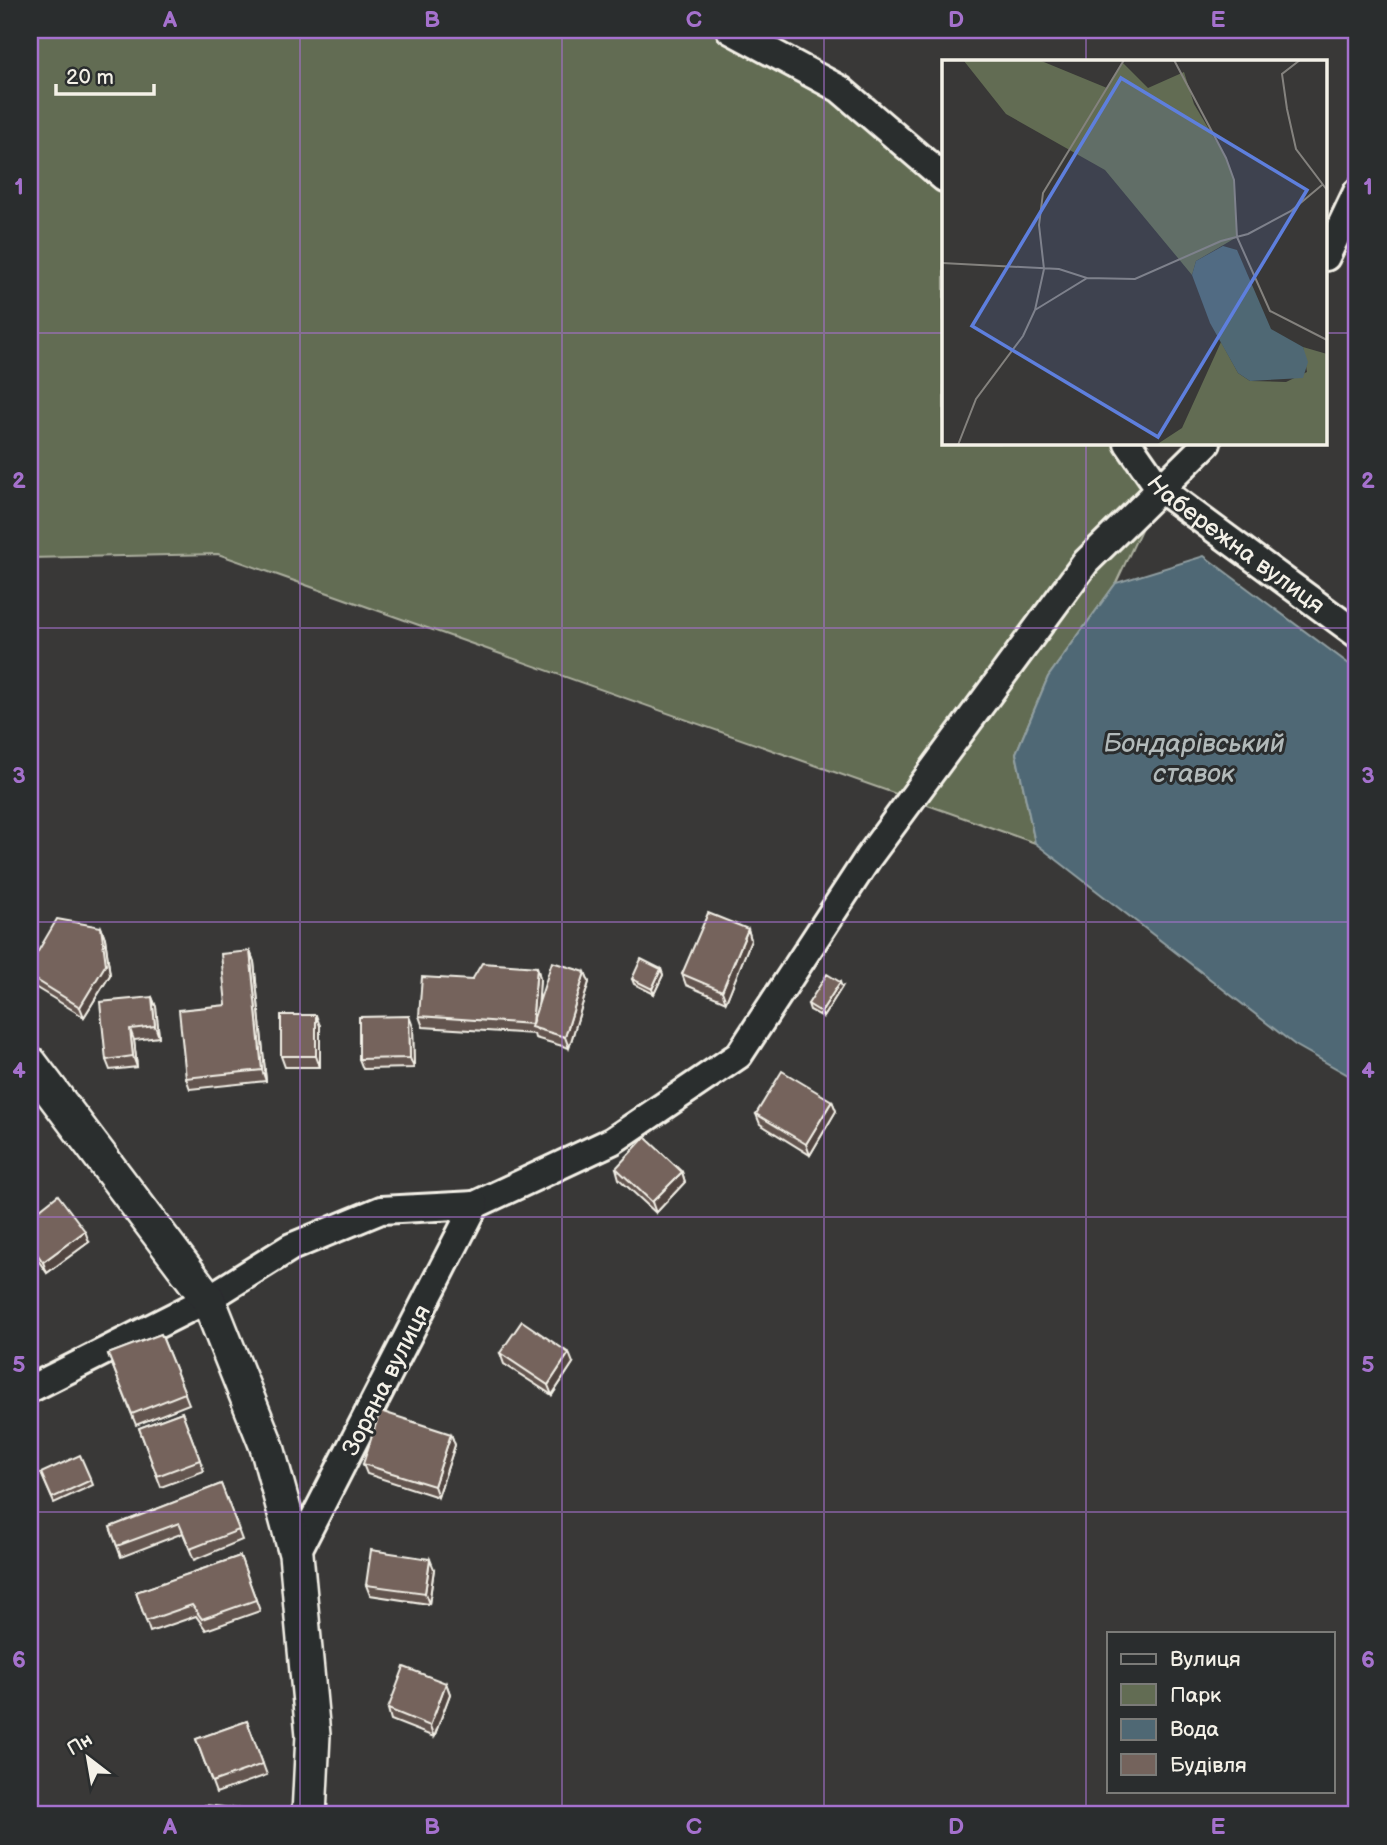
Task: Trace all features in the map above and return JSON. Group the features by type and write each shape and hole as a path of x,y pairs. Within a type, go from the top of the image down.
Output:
{"street":[{"path":"730,30 840,89 942,176"},
{"path":"1328,253 1357,192"},
{"name":"Набережна вулиця","path":"1129,444 1160,489 1357,634"},
{"path":"30,1389 208,1299 290,1247 381,1210 475,1205 612,1141 739,1055 868,858 1086,562 1206,444"},
{"path":"30,1063 208,1299 267,1447 296,1554 313,1735 309,1815"},
{"name":"Зоряна вулиця","path":"296,1554 475,1205"}],"green space":[{"path":"30,30 730,30 840,89 942,176 942,444 1129,444 1160,489 1116,583 1048,677 1016,753 1035,843 218,554 30,558"}],"water":[{"name":"Бондарівський ставок","path":"1204,556 1357,670 1357,1080 1295,1045 1035,843 1016,753 1048,677 1116,583"}],"building":[{"path":"708,913 748,929 722,991 682,974"},
{"path":"57,919 101,927 106,964 80,1007 30,976 30,965"},
{"path":"250,951 262,1070 186,1078 179,1010 226,1005 221,954"},
{"path":"641,959 661,969 652,989 632,979"},
{"path":"552,962 585,972 565,1037 531,1027"},
{"path":"482,963 537,967 532,1024 419,1016 422,977 472,980"},
{"path":"827,974 840,982 821,1012 808,1004"},
{"path":"152,997 155,1026 130,1029 133,1056 106,1060 100,1002"},
{"path":"281,1015 316,1015 316,1056 281,1056"},
{"path":"409,1016 410,1058 359,1059 359,1017"},
{"path":"782,1071 832,1101 806,1144 756,1114"},
{"path":"645,1137 682,1172 652,1202 616,1168"},
{"path":"58,1195 85,1231 43,1262 30,1244 30,1217"},
{"path":"522,1321 569,1353 548,1385 500,1353"},
{"path":"161,1334 185,1393 132,1414 108,1354"},
{"path":"380,1411 451,1434 434,1486 363,1464"},
{"path":"182,1412 200,1460 157,1476 139,1428"},
{"path":"80,1455 91,1480 52,1498 41,1473"},
{"path":"221,1484 239,1530 190,1549 179,1523 117,1546 110,1527"},
{"path":"371,1550 430,1559 425,1593 366,1585"},
{"path":"240,1556 256,1600 202,1619 192,1605 146,1621 136,1592"},
{"path":"404,1667 446,1683 430,1726 388,1709"},
{"path":"247,1721 263,1764 212,1782 196,1739"},
{"path":"205,1805 260,1811 260,1815 204,1815"}]}
